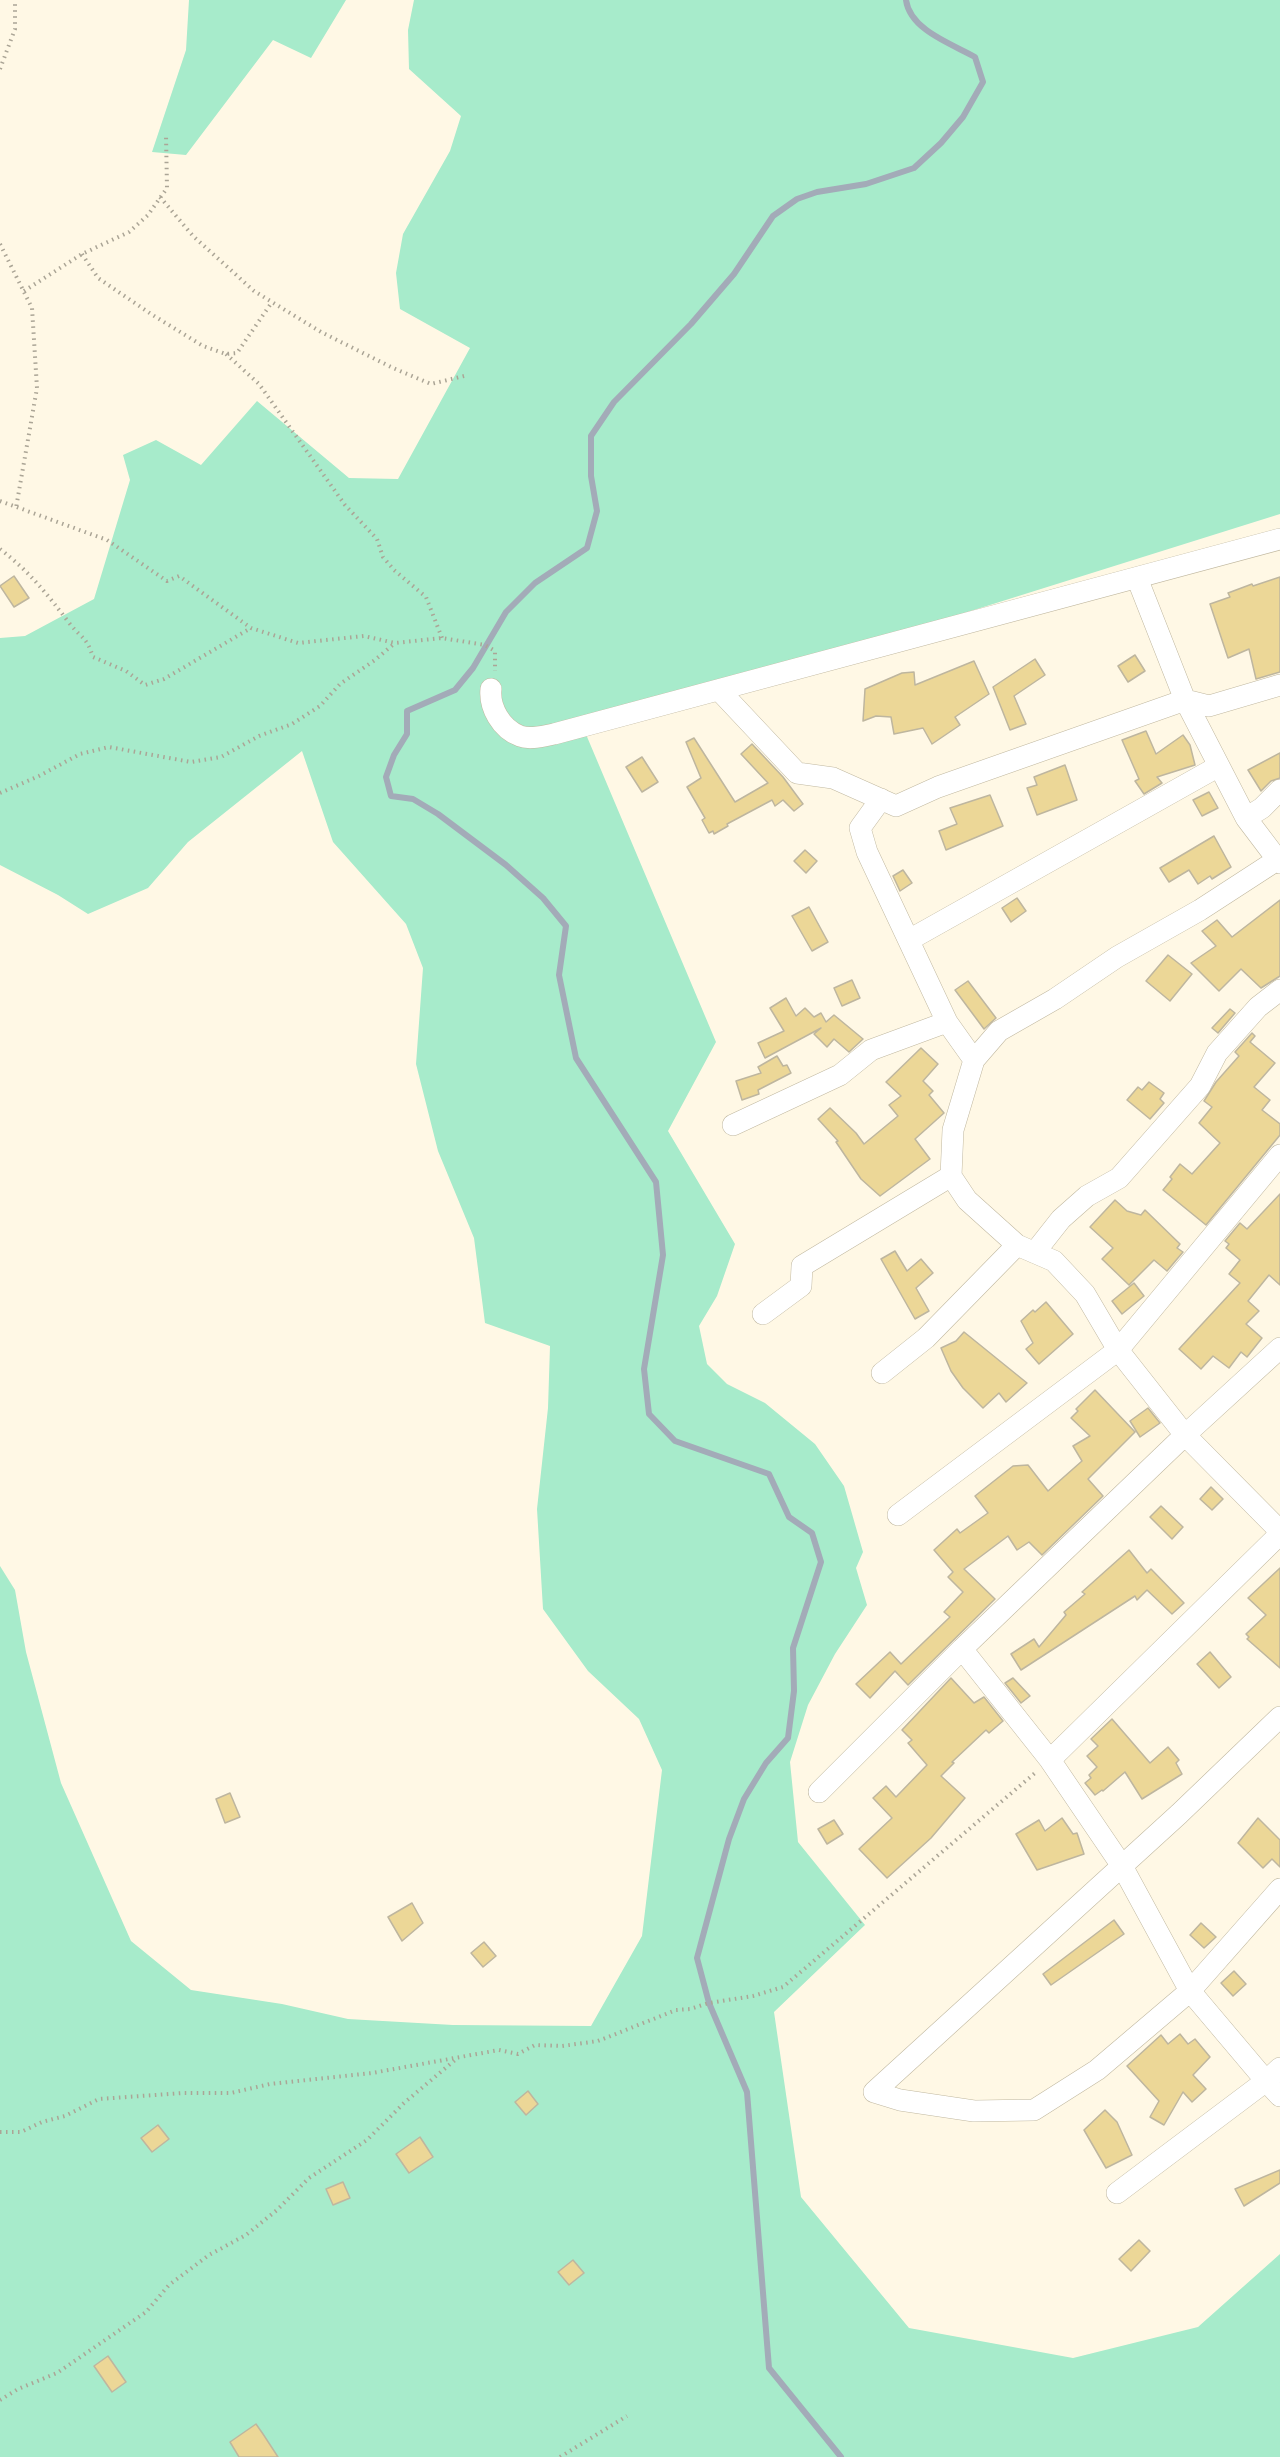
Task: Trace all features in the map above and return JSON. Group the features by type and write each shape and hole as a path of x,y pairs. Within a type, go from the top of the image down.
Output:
{"street":[{"path":"491,689 490,701 495,714 519,736 535,738 1280,539"},
{"path":"1050,1761 1280,1533 1185,1435 1118,1350 1084,1294 1054,1260 1026,1249 967,1200 951,1176 953,1130 974,1060 999,1031 1054,999 1117,957 1279,862 1246,818 1185,700 1137,578"},
{"path":"719,690 797,773 833,778 896,806 938,787 1185,700 1209,706 1280,685"},
{"path":"909,940 1219,766"},
{"path":"1246,818 1262,808 1280,790"},
{"path":"881,799 860,828 867,852 947,1022 974,1060"},
{"path":"882,1373 926,1338 1087,1196 1119,1178 1200,1086 1217,1053 1258,1007 1280,990"},
{"path":"733,1125 840,1075 871,1050 947,1022"},
{"path":"898,1515 1118,1350 1280,1155"},
{"path":"763,1314 801,1286 802,1266 951,1176"},
{"path":"819,1792 962,1649 1185,1435 1280,1348"},
{"path":"962,1649 1050,1761 1122,1866 1190,1991 1275,2082 1117,2193"},
{"path":"1280,1717 1122,1866 874,2092 900,2100 974,2111 1034,2110 1097,2070 1190,1991 1280,1889"}],"path":[{"path":"0,69 15,29 15,0"},
{"path":"24,291 82,254 129,232 148,215 167,188 166,135"},
{"path":"160,197 193,236 254,291 321,332 431,384 468,375"},
{"path":"0,244 32,308 37,388 16,508"},
{"path":"82,254 98,278 203,346 226,354 259,384 345,505 377,539 383,557 394,570 426,597 442,638"},
{"path":"226,354 237,353 272,302"},
{"path":"0,501 107,540 167,581 179,576 251,628 297,643 364,636 395,643 442,638 485,645 495,651 496,667 491,689"},
{"path":"0,549 24,567 75,630 88,641 93,657 126,671 145,685 164,679 251,628"},
{"path":"0,792 39,776 80,754 109,747 191,762 221,757 259,736 292,724 320,706 340,684 395,643"},
{"path":"0,2132 21,2132 42,2122 65,2116 99,2099 183,2093 231,2093 270,2084 372,2073 499,2050 518,2054 534,2046 598,2042 676,2010 690,2009 709,2002 753,1996 783,1987 1050,1761"},
{"path":"0,2400 18,2389 57,2373 146,2312 170,2285 208,2255 246,2235 277,2210 309,2178 367,2140 404,2103 457,2058"},
{"path":"560,2457 627,2416"}],"green space":[{"path":"189,0 346,0 311,58 273,40 186,155 152,152 186,50"},
{"path":"414,0 1280,0 1280,514 585,732 716,1042 668,1131 735,1244 717,1296 699,1326 707,1364 727,1384 765,1403 815,1444 844,1486 863,1552 856,1568 867,1605 835,1654 808,1705 790,1762 798,1842 865,1925 774,2012 801,2197 909,2328 1073,2358 1198,2327 1280,2254 1280,2457 0,2457 0,1566 15,1590 26,1652 61,1783 131,1941 191,1990 282,2004 348,2019 453,2025 591,2026 642,1936 662,1770 639,1719 588,1671 543,1609 537,1509 548,1408 550,1346 485,1323 474,1238 438,1151 416,1064 423,968 406,924 333,842 302,751 188,842 148,888 88,914 58,895 0,865 0,638 25,636 94,599 130,480 123,455 156,440 201,465 257,401 349,478 398,479 470,348 400,309 396,273 403,234 450,151 461,116 409,69 408,30"}],"building":[{"path":"14,576 29,598 14,607 0,586"},
{"path":"1280,577 1280,672 1256,679 1249,649 1228,658 1210,604 1230,597 1228,593"},
{"path":"1135,655 1145,671 1128,682 1118,666"},
{"path":"1035,659 1045,675 1014,696 1026,724 1010,730 993,687"},
{"path":"974,661 989,694 955,717 960,725 932,744 923,728 894,734 891,717 876,716 863,721 865,689 902,673 914,672 915,685"},
{"path":"1146,731 1156,754 1183,735 1190,745 1195,765 1157,777 1162,783 1144,794 1135,781 1139,779 1122,740"},
{"path":"694,738 735,802 768,783 741,754 752,744 783,777 803,804 794,811 783,800 775,806 772,800 727,824 728,826 714,834 713,831 709,833 702,820 705,818 687,787 701,778 686,742"},
{"path":"1280,753 1280,778 1271,781 1261,791 1248,770"},
{"path":"642,757 658,782 642,792 626,767"},
{"path":"1065,765 1077,800 1037,815 1027,788 1037,785 1034,777"},
{"path":"1209,792 1218,808 1202,816 1193,800"},
{"path":"990,795 1003,826 946,850 939,831 957,824 950,808"},
{"path":"1214,836 1231,867 1212,879 1210,876 1198,884 1189,870 1169,882 1160,868"},
{"path":"805,850 817,861 806,873 794,861"},
{"path":"903,870 912,883 900,891 893,876"},
{"path":"1017,898 1026,911 1011,922 1002,908"},
{"path":"1280,900 1280,976 1261,988 1241,969 1219,991 1191,963 1216,946 1202,931 1217,920 1232,937"},
{"path":"809,907 828,942 812,951 792,916"},
{"path":"1168,955 1192,974 1170,1001 1146,981"},
{"path":"852,980 860,998 842,1006 834,988"},
{"path":"968,981 996,1018 984,1029 955,990"},
{"path":"786,998 796,1016 805,1008 814,1017 821,1013 826,1022 834,1015 863,1039 849,1052 834,1039 827,1047 814,1034 821,1028 765,1058 758,1043 784,1031 770,1008"},
{"path":"1230,1009 1235,1013 1218,1033 1212,1028"},
{"path":"1252,1033 1255,1036 1250,1042 1275,1063 1254,1087 1270,1100 1262,1110 1280,1124 1280,1135 1206,1225 1163,1190 1180,1164 1192,1174 1220,1143 1199,1123 1212,1107 1204,1101 1216,1082 1239,1056 1235,1052"},
{"path":"921,1048 938,1064 923,1081 933,1091 929,1095 944,1113 915,1139 930,1159 880,1196 861,1179 836,1142 838,1141 818,1119 830,1108 864,1144 898,1116 889,1105 901,1096 886,1082"},
{"path":"777,1056 783,1066 787,1065 791,1073 758,1090 759,1094 742,1100 736,1081 761,1073 758,1067"},
{"path":"1149,1082 1164,1093 1160,1099 1164,1103 1150,1119 1127,1100 1138,1087 1142,1090"},
{"path":"1280,1194 1280,1285 1269,1275 1248,1301 1259,1311 1246,1324 1262,1338 1247,1357 1241,1352 1229,1368 1213,1356 1201,1369 1179,1349 1240,1283 1229,1274 1240,1260 1226,1248 1229,1244 1225,1241 1240,1223 1247,1229"},
{"path":"1115,1200 1127,1211 1141,1215 1145,1210 1180,1244 1177,1248 1183,1252 1167,1271 1154,1260 1129,1285 1102,1259 1113,1248 1090,1227"},
{"path":"895,1251 907,1271 921,1259 933,1273 916,1288 929,1311 915,1319 881,1259"},
{"path":"1134,1283 1144,1296 1122,1314 1112,1301"},
{"path":"1046,1302 1073,1334 1039,1364 1026,1349 1033,1343 1021,1321"},
{"path":"964,1332 1027,1383 1006,1402 999,1393 983,1408 963,1388 951,1371 941,1348 956,1341"},
{"path":"1095,1390 1135,1432 1088,1479 1103,1496 1042,1555 1029,1542 1017,1550 1008,1536 964,1569 995,1599 908,1685 895,1671 870,1698 856,1684 890,1652 901,1664 950,1617 944,1612 963,1592 948,1577 953,1572 934,1550 957,1529 960,1533 988,1513 975,1496 1013,1466 1028,1465 1048,1491 1082,1461 1073,1446 1090,1436 1071,1418 1078,1411 1076,1409"},
{"path":"1148,1408 1160,1423 1140,1437 1130,1421"},
{"path":"1211,1487 1223,1499 1212,1510 1200,1499"},
{"path":"1161,1506 1183,1527 1172,1539 1150,1517"},
{"path":"1129,1550 1147,1573 1151,1569 1184,1603 1172,1614 1147,1590 1137,1600 1135,1596 1021,1670 1011,1654 1034,1639 1039,1647 1066,1615 1064,1612 1085,1594 1082,1592"},
{"path":"1280,1568 1280,1668 1247,1639 1249,1637 1246,1634 1266,1615 1248,1598"},
{"path":"1210,1652 1231,1677 1219,1688 1197,1664"},
{"path":"951,1678 974,1703 984,1697 1003,1721 989,1733 986,1730 952,1762 954,1763 941,1776 965,1798 931,1838 887,1878 859,1849 892,1818 873,1798 886,1786 896,1797 927,1765 908,1743 912,1740 902,1730"},
{"path":"1013,1678 1030,1696 1021,1703 1005,1683"},
{"path":"1112,1719 1150,1763 1168,1747 1179,1760 1176,1763 1182,1774 1142,1799 1125,1772 1095,1795 1085,1783 1097,1767 1087,1756 1098,1746 1091,1739"},
{"path":"230,1793 240,1817 225,1823 216,1799"},
{"path":"1062,1818 1073,1834 1077,1833 1084,1854 1037,1870 1016,1834 1039,1820 1045,1831"},
{"path":"1258,1818 1280,1840 1280,1867 1272,1859 1263,1868 1238,1843"},
{"path":"834,1820 843,1834 827,1844 818,1829"},
{"path":"412,1903 423,1923 402,1941 388,1917"},
{"path":"1114,1920 1124,1934 1051,1985 1043,1974"},
{"path":"1201,1923 1216,1937 1204,1948 1190,1935"},
{"path":"484,1942 496,1956 483,1967 471,1953"},
{"path":"1234,1971 1246,1984 1233,1996 1221,1983"},
{"path":"1180,2034 1188,2044 1195,2039 1210,2057 1193,2075 1206,2089 1192,2102 1183,2092 1164,2125 1150,2117 1159,2101 1127,2066 1161,2035 1168,2044"},
{"path":"528,2091 538,2104 526,2115 515,2102"},
{"path":"1105,2110 1117,2122 1132,2155 1106,2168 1084,2130"},
{"path":"158,2125 169,2139 152,2152 141,2138"},
{"path":"420,2137 433,2157 409,2173 396,2154"},
{"path":"1280,2170 1280,2183 1244,2206 1235,2189"},
{"path":"343,2182 350,2198 333,2205 326,2189"},
{"path":"1139,2240 1150,2251 1131,2271 1119,2259"},
{"path":"573,2260 584,2273 569,2285 558,2272"},
{"path":"108,2356 126,2382 112,2392 94,2366"},
{"path":"256,2424 278,2457 239,2457 230,2442"}],"waterway":[{"path":"841,2457 769,2368 747,2092 709,2003 697,1958 729,1839 744,1799 766,1763 788,1738 794,1691 793,1648 821,1562 812,1533 789,1517 769,1474 675,1441 649,1414 644,1369 663,1255 656,1182 576,1058 559,975 566,926 543,898 506,865 438,814 413,799 391,796 386,777 394,755 407,734 407,711 455,690 473,668 506,612 535,583 587,548 597,511 591,476 591,436 614,402 691,324 734,274 773,216 797,199 817,192 866,184 914,168 941,143 963,117 983,82 975,57 924,28 909,11 906,0"}]}
